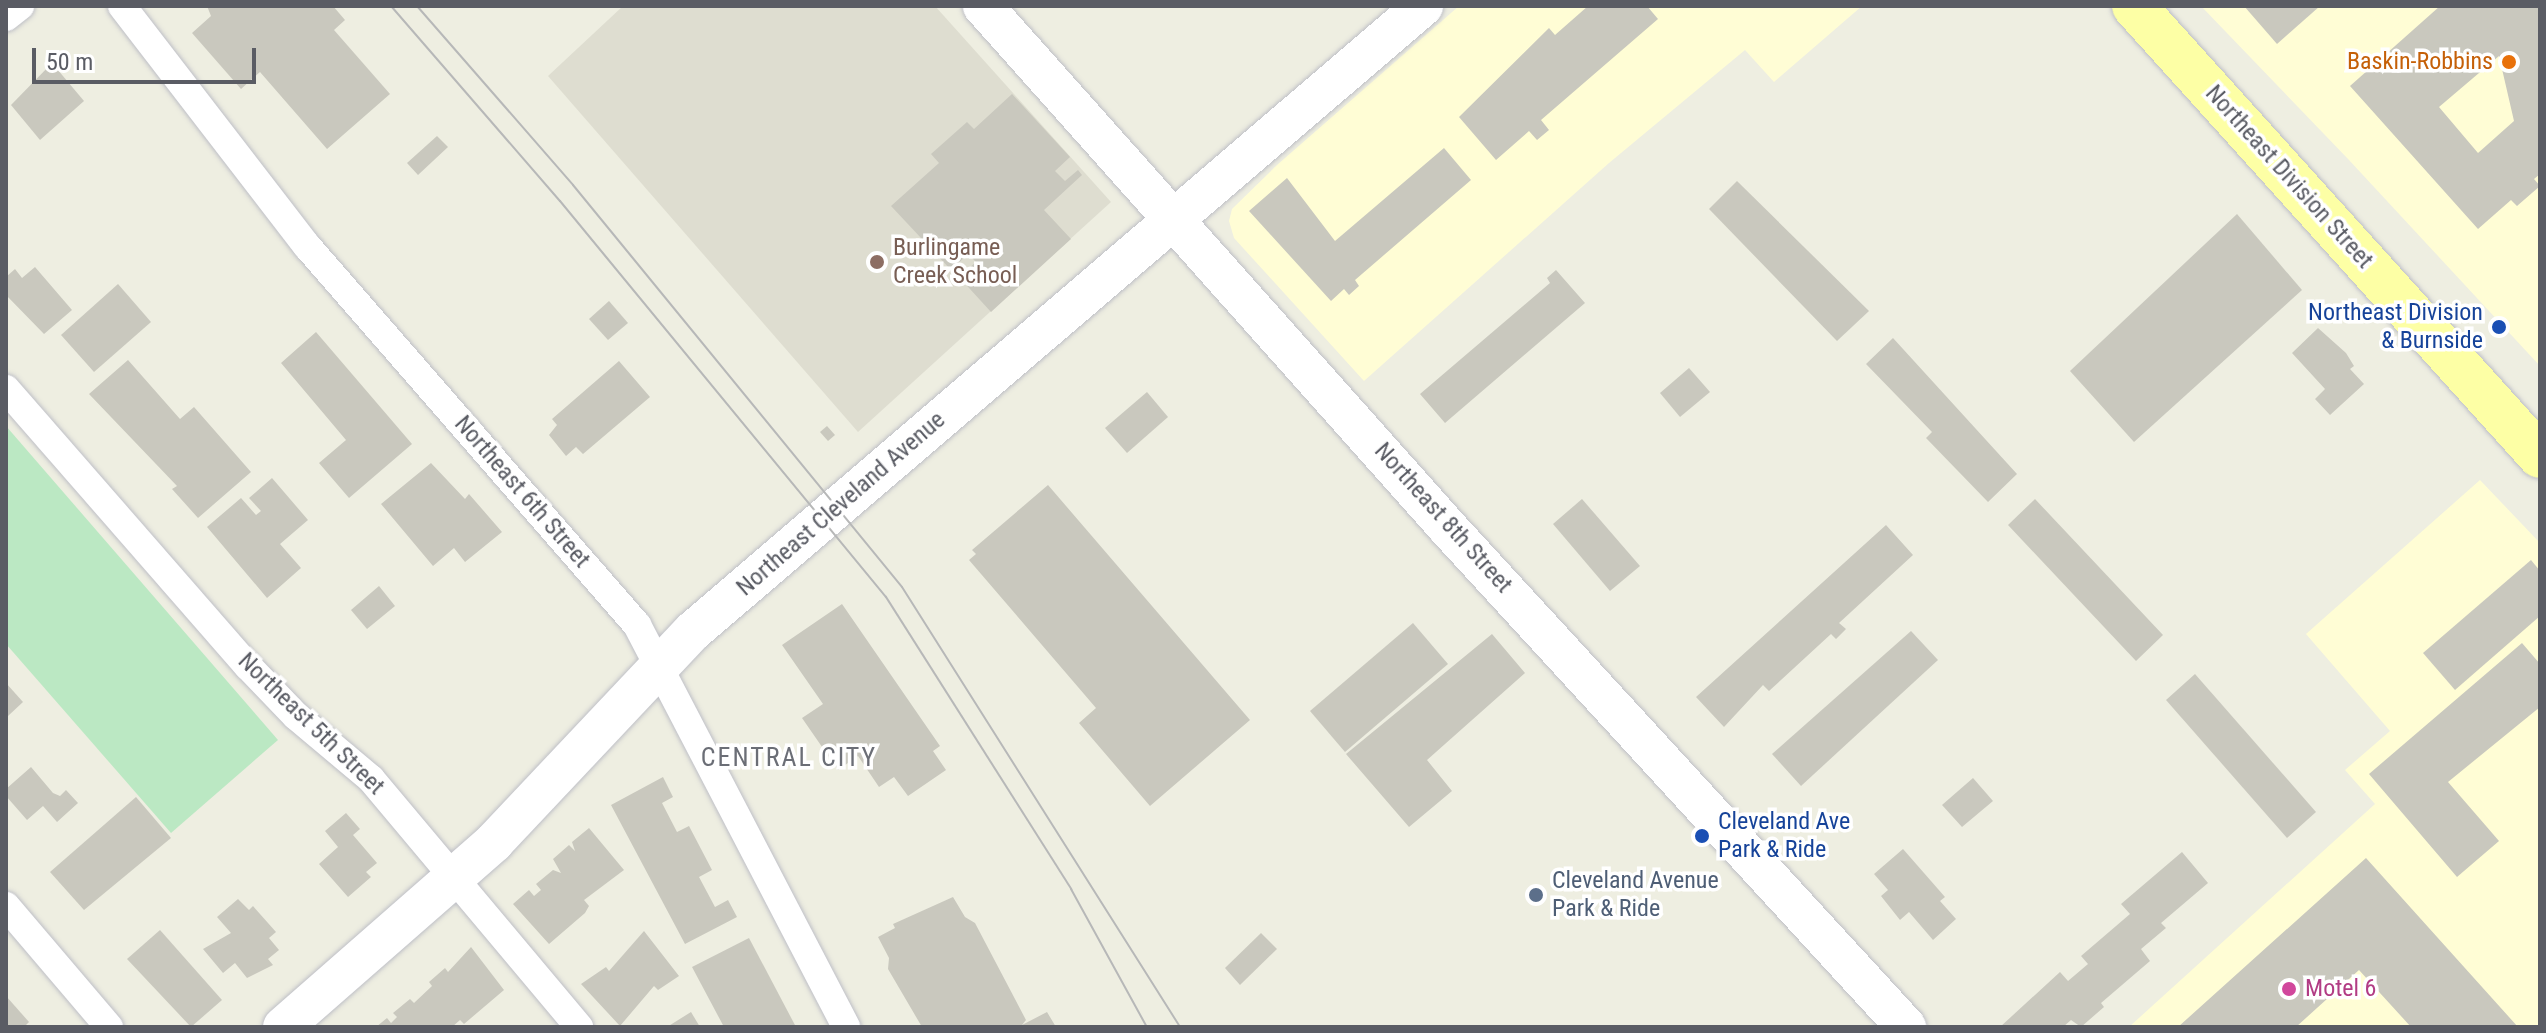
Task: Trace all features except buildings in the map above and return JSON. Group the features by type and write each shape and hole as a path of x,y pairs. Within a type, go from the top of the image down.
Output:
{"main road":[{"name":"Northeast 8th Street","path":"983,6 1449,529 1906,1027"},
{"name":"Northeast Cleveland Avenue","path":"283,1027 457,876 657,664 1423,6"},
{"name":"Northeast Division Street","path":"2134,6 2540,456"},
{"path":"2496,407 2540,422"}],"street":[{"path":"6,17 20,6"},
{"name":"Northeast 6th Street","path":"122,6 307,246 637,625 846,1027"},
{"name":"Northeast 5th Street","path":"6,389 248,666 296,716 371,779 457,876 579,1027"},
{"path":"6,906 109,1027"}],"shaded area":[{"name":"Burlingame Creek School","path":"623,6 935,6 1111,202 858,432 548,76"},
{"path":"1459,6 1862,6 1774,82 1745,50 1609,163 1364,381 1234,238 1229,221 1232,209 1277,165"},
{"path":"2201,6 2540,6 2540,366 2349,160"},
{"path":"2480,480 2540,543 2540,1027 2129,1027 2375,804 2345,770 2390,731 2306,634"}],"green space":[{"path":"6,426 278,740 171,833 6,644"}],"tram line":[{"path":"391,6 560,201 886,597 1071,889 1147,1027"},
{"path":"417,6 573,185 902,587 1180,1027"}],"place":[{"name":"Baskin-Robbins","path":"2509,62"},
{"name":"Burlingame Creek School","path":"877,262"},
{"name":"Northeast Division & Burnside","path":"2499,327"},
{"name":"Cleveland Ave Park & Ride","path":"1702,836"},
{"name":"Cleveland Avenue Park & Ride","path":"1536,895"},
{"name":"Motel 6","path":"2289,989"}],"district":[{"name":"CENTRAL CITY","path":"789,758"}]}
